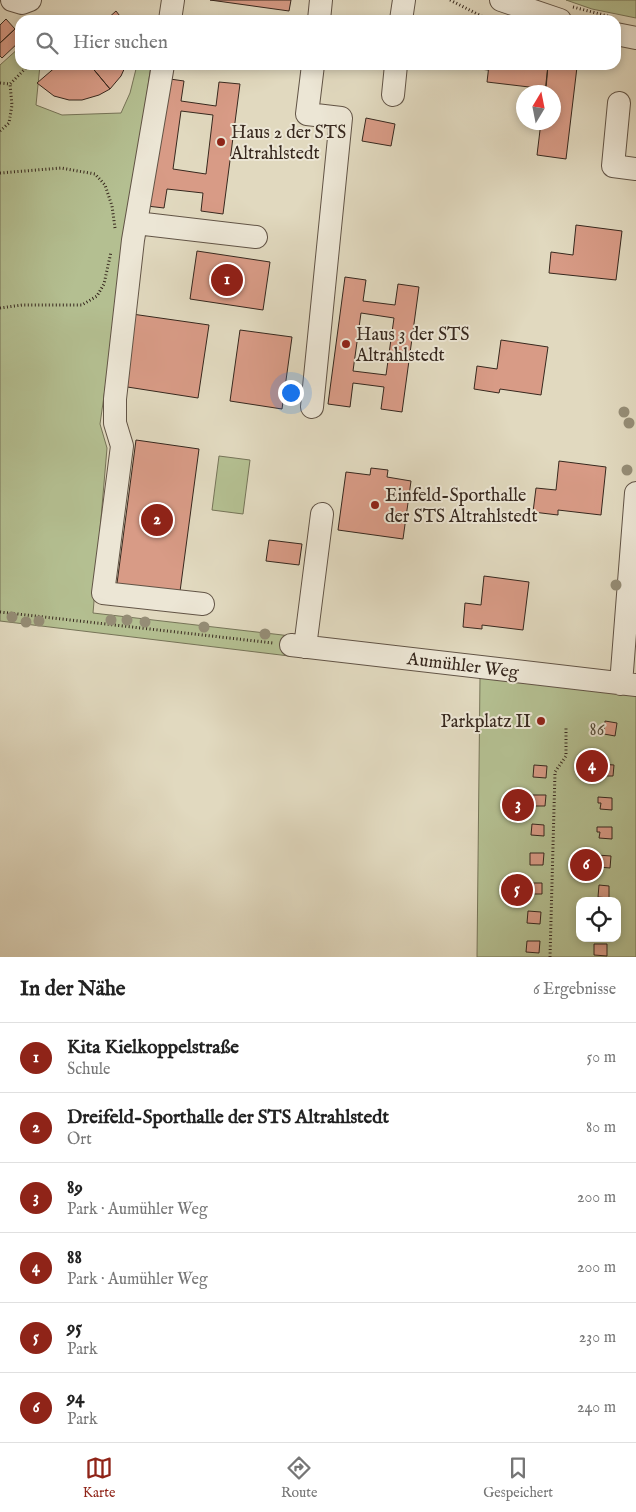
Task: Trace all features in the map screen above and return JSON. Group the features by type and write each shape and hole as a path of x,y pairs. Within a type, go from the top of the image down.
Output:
{"street":[{"path":"12,0 22,4 30,0"},
{"path":"171,15 173,0"},
{"path":"402,15 404,0"},
{"path":"501,0 566,13"},
{"path":"621,30 636,38"},
{"path":"161,70 136,223 115,399 115,423 122,446 103,593 203,604"},
{"path":"312,70 308,114 340,118 312,407"},
{"path":"393,95 396,70"},
{"path":"619,103 613,166 636,169"},
{"path":"136,223 256,237"},
{"path":"628,684 636,493"},
{"path":"298,646 322,514"},
{"name":"Aumühler Weg","path":"298,646 628,684"}],"path":[{"path":"450,0 478,15"},
{"path":"10,84 24,70"},
{"path":"0,82 10,84"},
{"path":"0,131 9,123 12,105 10,84"},
{"path":"0,173 61,168 95,174 106,185 115,227 113,235"},
{"path":"0,308 22,305 82,305 97,296 104,284 112,244"},
{"path":"0,612 298,646"},
{"path":"550,957 555,772 566,756 566,727"}],"green space":[{"path":"566,0 636,0 636,18 592,9"},
{"path":"15,52 15,70 40,70 36,105 62,115 121,113 130,93 136,70 150,70 100,424 107,448 93,613 291,636 289,656 0,621 0,65"},
{"path":"219,456 250,460 243,514 212,510"},
{"name":"86","path":"480,677 636,694 636,957 477,957"}],"building":[{"path":"210,0 291,0 289,11"},
{"path":"6,19 15,29 0,43 0,25"},
{"path":"15,29 15,46 2,58 0,56 0,43"},
{"path":"52,70 94,70 110,89 99,95 82,100 69,100 54,96 37,83"},
{"path":"94,70 124,70 110,89"},
{"path":"488,70 548,70 546,85 516,85 487,82"},
{"path":"547,70 577,70 566,159 537,155 540,130 561,130 561,85 546,85"},
{"name":"Haus 2 der STS Altrahlstedt","path":"163,78 184,81 181,101 216,106 219,82 240,84 223,214 201,211 203,193 167,189 164,208 147,206","holes":["181,111 213,115 206,174 173,169"]},
{"path":"366,118 395,124 391,146 362,141"},
{"path":"576,225 622,231 616,280 549,273 551,252 573,255"},
{"path":"197,251 270,262 263,310 190,299"},
{"name":"Haus 3 der STS Altrahlstedt","path":"345,277 366,280 363,301 395,305 398,284 419,287 402,412 381,409 384,387 353,383 350,407 328,404","holes":["361,313 394,318 386,375 353,371"]},
{"path":"132,314 209,325 198,398 121,386"},
{"path":"240,330 292,337 282,409 230,401"},
{"path":"501,340 548,347 541,395 500,389 499,393 474,389 477,366 497,369"},
{"path":"136,440 199,449 179,599 116,591"},
{"path":"559,461 606,467 601,515 558,510 558,515 533,512 536,488 556,490"},
{"name":"Einfeld-Sporthalle der STS Altrahlstedt","path":"371,468 388,470 387,477 411,481 403,539 338,530 346,472 370,475"},
{"path":"269,540 302,544 299,565 266,561"},
{"path":"484,576 529,582 523,630 482,625 482,629 463,627 465,603 481,605"},
{"path":"605,721 617,723 615,736 604,734"},
{"path":"600,764 614,765 613,776 600,776"},
{"path":"534,765 547,766 546,778 533,777"},
{"path":"531,795 546,795 545,806 533,806 534,801 531,801"},
{"path":"598,797 612,798 612,810 600,809 601,803 598,803"},
{"path":"532,824 544,825 544,836 531,835"},
{"path":"597,827 612,827 612,839 599,838 600,832 597,832"},
{"path":"530,853 544,853 543,865 530,865"},
{"path":"597,855 611,856 610,868 599,867 600,861 596,861"},
{"path":"529,883 542,883 542,894 529,894"},
{"path":"599,885 609,886 609,897 598,897"},
{"path":"528,911 541,912 540,924 527,923"},
{"path":"527,941 540,941 539,953 526,952"},
{"path":"594,944 607,944 607,956 594,955"}],"place":[{"name":"Haus 2 der STS Altrahlstedt","path":"221,142"},
{"name":"Kita Kielkoppelstraße","path":"227,280"},
{"name":"Haus 3 der STS Altrahlstedt","path":"346,344"},
{"name":"Einfeld-Sporthalle der STS Altrahlstedt","path":"375,505"},
{"name":"Dreifeld-Sporthalle der STS Altrahlstedt","path":"157,520"},
{"name":"Parkplatz II","path":"541,721"},
{"name":"88","path":"592,766"},
{"name":"89","path":"518,805"},
{"name":"94","path":"586,865"},
{"name":"95","path":"517,890"}]}
